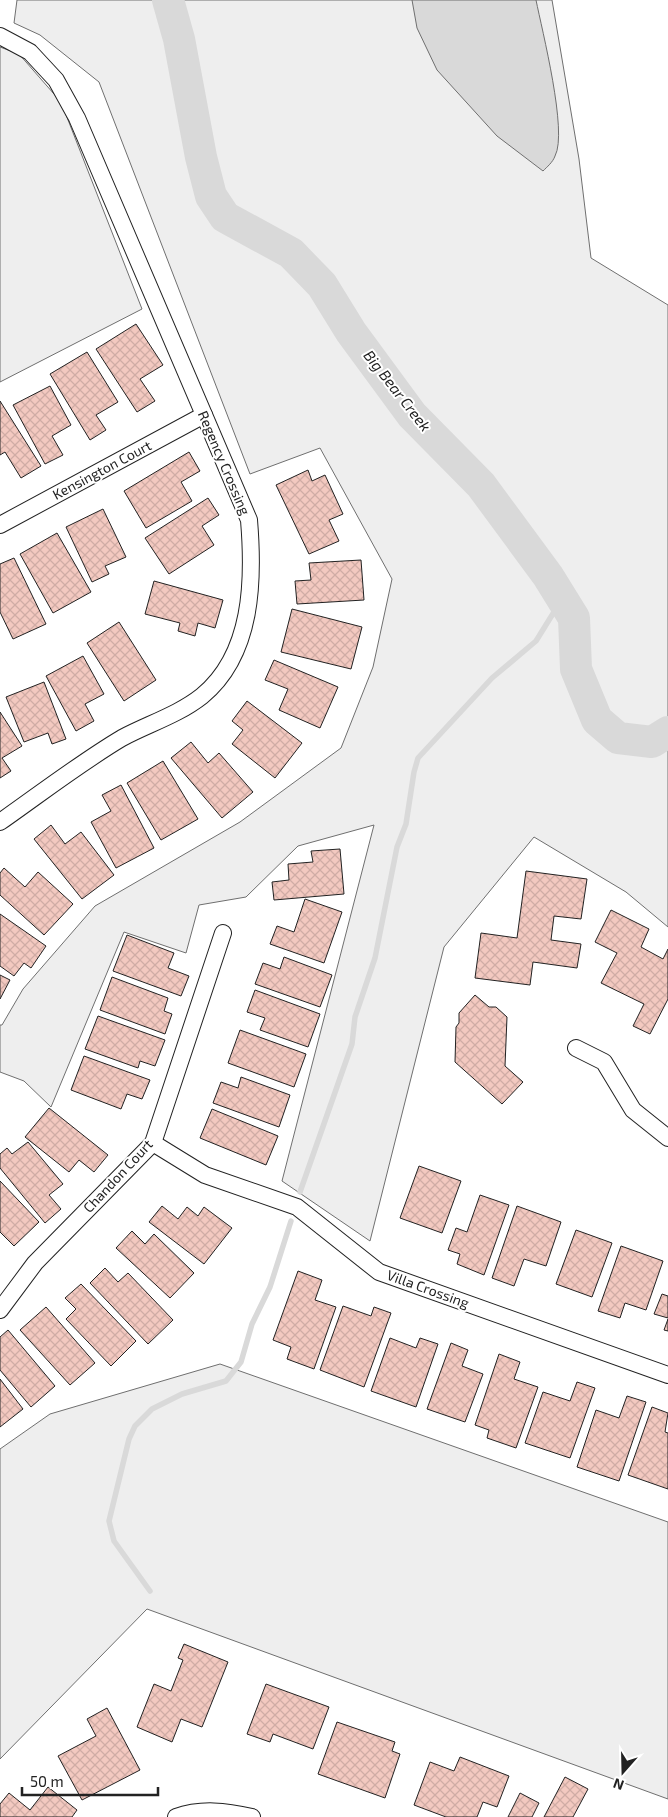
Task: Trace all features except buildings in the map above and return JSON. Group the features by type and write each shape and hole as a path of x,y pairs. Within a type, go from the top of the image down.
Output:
{"street":[{"name":"Regency Crossing","path":"0,36 30,52 56,80 77,118 249,520 252,557 243,634 227,668 202,696 159,722 122,738 0,822"},
{"name":"Kensington Court","path":"0,525 204,415"},
{"name":"Chandon Court","path":"0,1310 35,1263 153,1143 223,933"},
{"path":"576,1048 604,1062 633,1110 668,1138"},
{"name":"Villa Crossing","path":"153,1143 205,1175 297,1207 379,1272 668,1375"},
{"path":"176,1817 191,1812 228,1812 252,1817"}],"shaded area":[{"path":"17,0 552,0 579,159 591,258 668,305 668,927 626,892 534,837 444,947 370,1241 282,1181 374,825 298,846 246,897 199,905 186,953 124,932 51,1107 24,1081 0,1072 0,1025 2,1025 23,989 95,906 240,822 341,748 373,667 392,579 320,448 250,474 99,82 40,35 14,23"},
{"path":"412,0 536,0 553,80 558,126 558,144 555,156 543,171 497,136 437,70 417,28"},
{"path":"0,47 19,54 61,102 142,309 0,382"},
{"path":"220,1364 668,1522 668,1799 147,1609 0,1759 0,1449 50,1414"}],"waterway":[{"name":"Big Bear Creek","path":"168,0 179,39 201,157 211,196 225,217 291,253 322,285 351,332 412,415 481,485 548,576 574,618 576,669 597,720 618,738 652,742 668,732"},
{"path":"300,1192 352,1044 355,1017 375,958 397,847 406,824 418,758 492,678 536,641 562,599"},
{"path":"150,1591 114,1541 109,1521 129,1439 135,1426 152,1409 182,1394 226,1381 241,1362 252,1324 270,1287 291,1221"}]}
